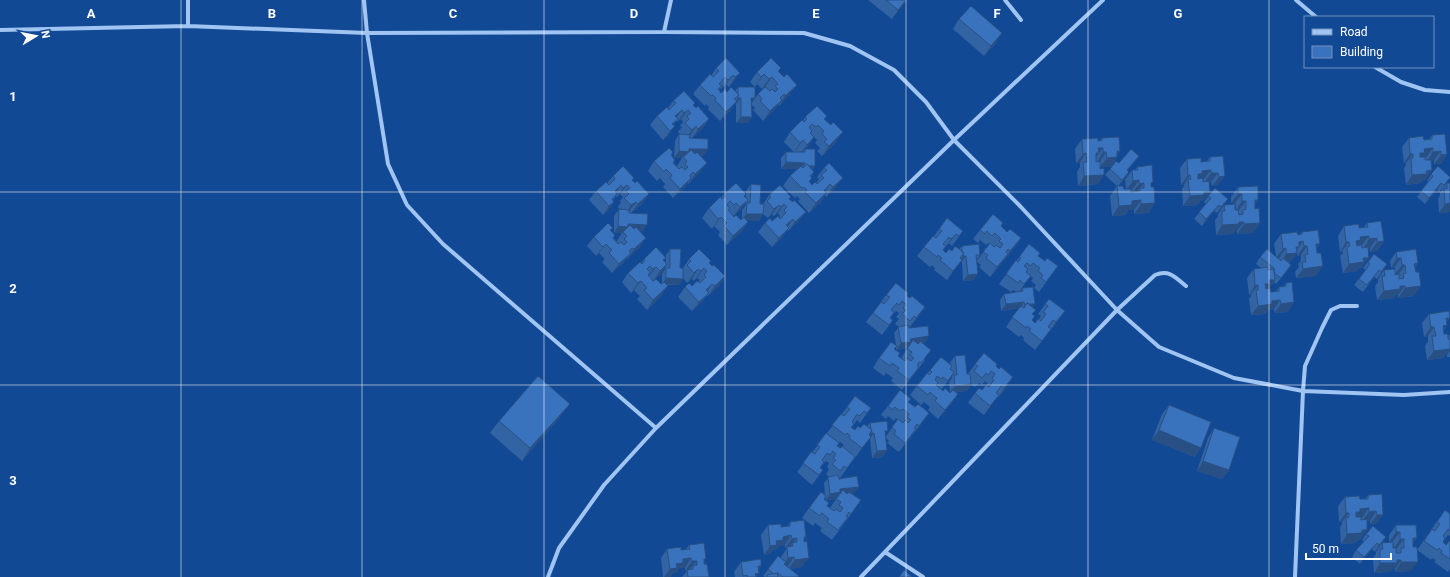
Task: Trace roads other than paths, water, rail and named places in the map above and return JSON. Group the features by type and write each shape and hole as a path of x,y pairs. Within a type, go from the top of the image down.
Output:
{"street":[{"path":"188,0 188,26"},
{"path":"364,0 367,33 388,164 407,205 442,244 656,428"},
{"path":"664,32 671,0"},
{"path":"1005,0 1021,20"},
{"path":"548,577 559,548 604,485 656,428 954,140 1103,0"},
{"path":"1296,0 1315,16"},
{"path":"0,30 188,26 367,33 804,33 850,46 894,70 926,102 954,140 1020,206 1117,310 1159,347 1234,378 1303,391 1404,396 1450,392"},
{"path":"1377,68 1401,82 1425,90 1450,92"},
{"path":"861,577 1117,310 1155,274 1162,272 1168,273 1186,286"},
{"path":"1295,577 1305,366 1331,310 1340,306 1357,306"},
{"path":"885,552 923,577"}]}
